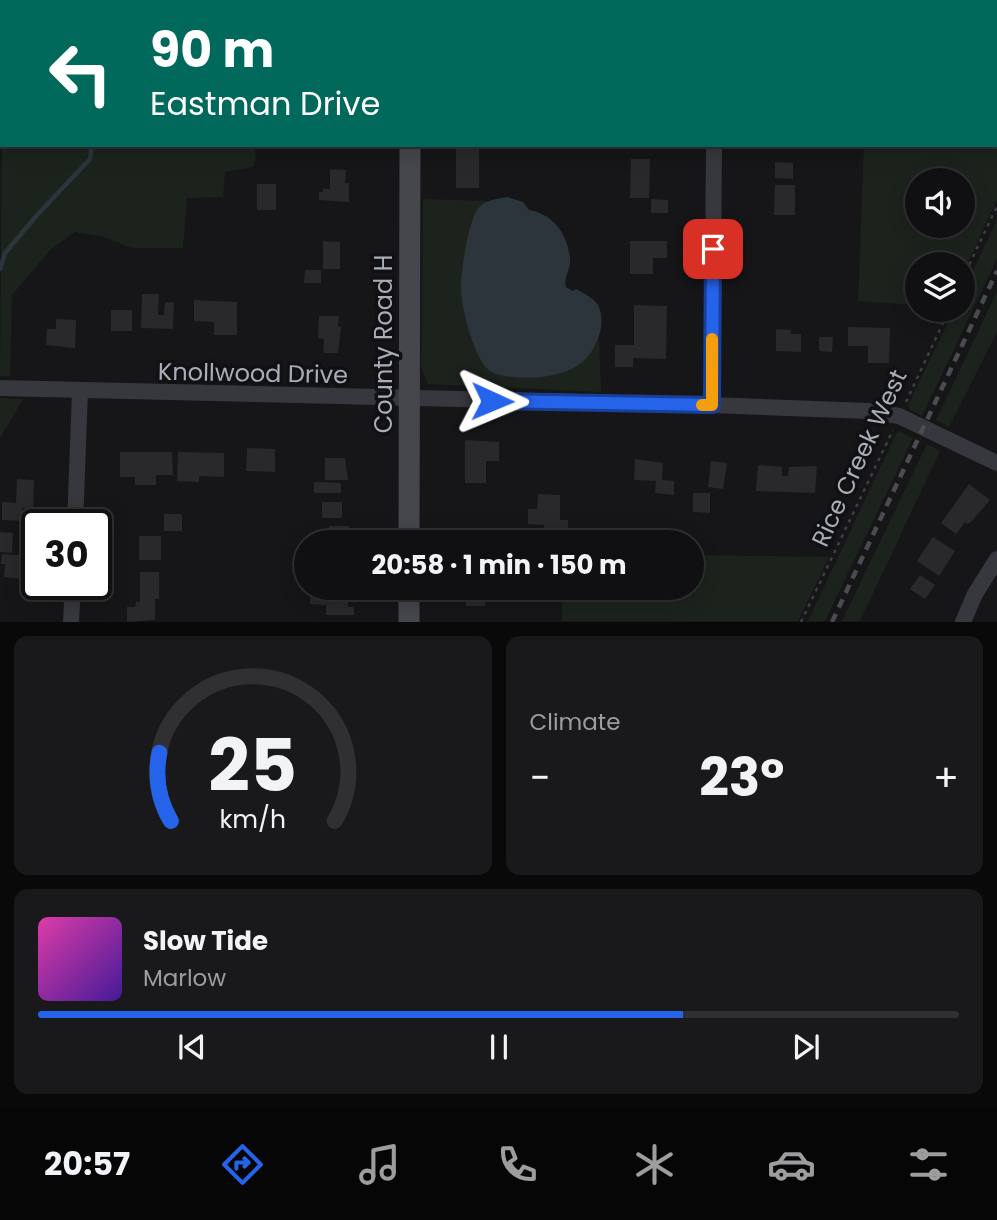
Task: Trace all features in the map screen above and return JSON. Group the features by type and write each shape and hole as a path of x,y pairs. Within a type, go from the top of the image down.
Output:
{"street":[{"name":"County Road H","path":"409,530 411,147"},
{"path":"712,405 714,147"},
{"name":"Knollwood Drive","path":"0,388 868,411 899,416 997,463"},
{"path":"76,509 80,391"},
{"path":"963,621 975,594 997,559"},
{"path":"71,621 72,600"},
{"path":"409,600 409,621"}],"path":[{"path":"975,253 997,206"},
{"name":"Rice Creek West","path":"802,621 943,322"}],"shaded area":[{"path":"2,147 254,147 256,158 253,167 225,172 223,197 187,198 183,248 132,248 104,237 75,232 51,249 12,295 10,376 0,376"},
{"path":"864,147 997,147 997,200 973,252 905,252 905,304 858,301"},
{"path":"508,197 523,202 529,210 545,216 558,227 569,250 566,287 573,291 576,289 591,298 601,313 598,339 589,355 577,366 560,373 523,378 492,372 483,364 469,331 461,286 470,227 482,205"},
{"path":"423,199 488,201 478,211 473,223 463,264 464,307 477,351 591,352 599,339 601,392 428,384 421,367"},
{"path":"997,220 997,259 975,305 975,267"},
{"path":"997,292 997,332 949,427 936,420"},
{"path":"948,322 967,322 922,416 909,409 908,405"},
{"path":"0,398 23,399 0,438"},
{"path":"899,431 913,438 825,621 808,621 896,434"},
{"path":"927,444 940,451 860,621 842,621"},
{"path":"704,555 829,557 798,621 562,621 562,600 704,600"}],"building":[{"path":"456,147 479,147 479,188 456,188"},
{"path":"631,159 650,159 649,198 630,198"},
{"path":"775,162 793,163 793,179 775,178"},
{"path":"330,169 346,170 345,183 349,183 349,202 319,200 319,192 330,189"},
{"path":"257,184 276,184 276,210 257,210"},
{"path":"775,185 795,185 795,215 774,215"},
{"path":"651,199 668,200 668,213 651,213"},
{"path":"323,241 340,242 340,269 323,269"},
{"path":"630,241 667,241 667,258 653,258 653,274 630,274"},
{"path":"305,270 321,270 321,283 304,283"},
{"path":"142,294 159,294 158,315 164,315 165,302 174,303 173,329 141,328"},
{"path":"194,300 237,302 237,335 214,335 214,322 194,321"},
{"path":"634,305 667,306 666,359 633,358 633,367 615,367 615,345 634,345"},
{"path":"111,310 132,310 132,331 111,331"},
{"path":"319,316 339,316 338,326 341,327 338,353 323,353 324,339 318,338"},
{"path":"56,319 76,320 75,348 46,345 47,329 56,329"},
{"path":"848,327 890,328 889,363 868,363 868,346 848,346"},
{"path":"776,329 801,334 801,352 776,351"},
{"path":"819,337 833,337 832,352 819,351"},
{"path":"465,440 499,442 499,461 486,461 486,483 465,483"},
{"path":"247,448 275,449 275,472 246,471"},
{"path":"120,452 172,452 173,475 156,475 156,485 135,485 135,477 120,477"},
{"path":"178,452 224,453 224,477 199,476 199,482 177,481"},
{"path":"325,458 345,458 348,480 325,480"},
{"path":"635,459 663,463 662,480 674,481 674,495 655,493 656,481 634,480"},
{"path":"711,461 727,463 723,489 708,487"},
{"path":"758,465 782,467 782,476 788,476 789,467 817,466 815,493 756,491"},
{"path":"17,479 34,480 33,509 22,508 21,521 2,520 2,502 16,503"},
{"path":"314,482 341,483 341,493 314,493"},
{"path":"969,484 990,500 971,522 965,522 956,534 941,523"},
{"path":"693,493 710,493 710,513 693,512"},
{"path":"538,494 560,495 560,520 568,520 568,530 544,530 544,525 528,524 528,509 537,509"},
{"path":"322,502 342,502 342,518 322,518"},
{"path":"164,514 182,514 182,531 164,531"},
{"path":"329,526 349,526 349,530 329,530"},
{"path":"0,532 13,533 12,553 0,552"},
{"path":"139,536 161,536 161,560 139,560"},
{"path":"933,537 955,551 939,576 917,561"},
{"path":"2,554 21,555 21,579 4,577 5,564 1,564"},
{"path":"140,572 159,572 159,599 155,599 155,620 127,622 127,607 135,607 136,602 140,602"},
{"path":"920,575 935,585 925,599 910,589"},
{"path":"310,600 348,600 348,607 354,607 354,615 326,615 326,605 310,604"},
{"path":"466,600 485,600 485,606 466,606"}],"waterway":[{"path":"0,269 5,253 90,159 92,147"}],"railway":[{"path":"832,622 997,271"}],"slow traffic":[{"path":"702,405 712,405 712,339"}],"route":[{"path":"492,401 712,405 713,249"}]}
